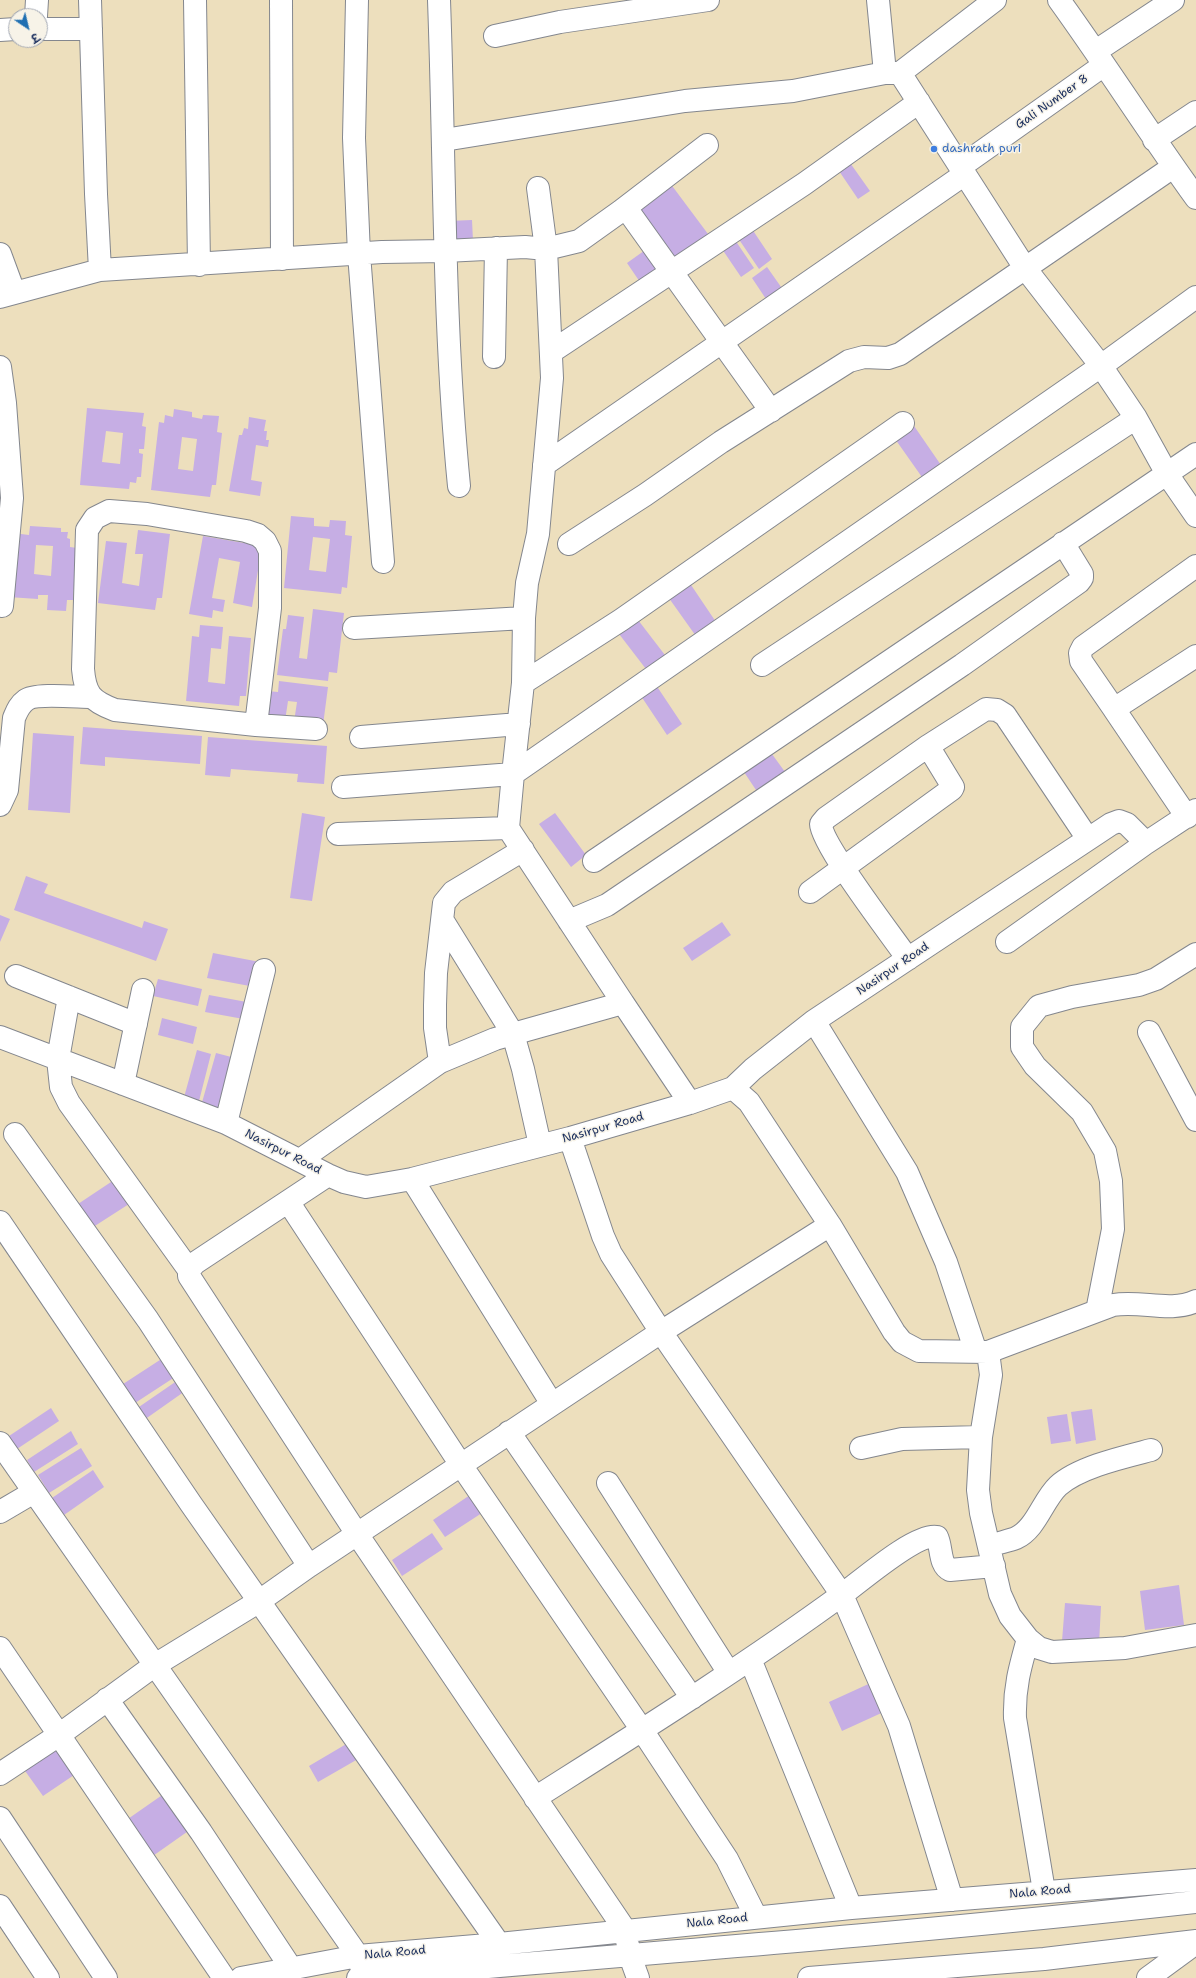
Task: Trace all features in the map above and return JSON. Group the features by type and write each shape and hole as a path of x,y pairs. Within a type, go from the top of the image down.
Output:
{"street":[{"path":"90,0 100,270"},
{"path":"195,0 199,265"},
{"path":"281,0 282,259"},
{"path":"357,0 354,138 359,254 383,562"},
{"path":"439,0 444,140 445,252 452,418 459,486"},
{"path":"495,36 560,22 708,0"},
{"path":"878,0 892,73 918,102 1025,268 1101,366 1136,418 1167,474 1196,516"},
{"path":"444,140 685,101 793,91 892,73 995,0"},
{"path":"1059,0 1100,58 1154,140 1196,198"},
{"name":"Gali Number 8","path":"544,465 721,343 962,171 1173,0"},
{"path":"48,29 91,29"},
{"path":"551,352 804,184 918,102"},
{"path":"1154,140 1196,112"},
{"path":"0,254 7,295 100,270 359,254 445,252 525,247 546,249 579,241 626,208 707,145"},
{"path":"569,544 771,411 849,362 864,357 888,358 900,354 1174,167"},
{"path":"538,188 546,249 552,378 538,534 527,583 524,618 523,683 508,828 690,1103"},
{"path":"626,208 771,411"},
{"path":"494,357 496,248"},
{"path":"343,787 513,774 1101,366 1196,297"},
{"path":"0,367 5,403 12,498 2,606"},
{"path":"762,665 1136,418"},
{"path":"523,683 621,620 903,423"},
{"path":"594,861 1196,454"},
{"path":"256,725 270,608 270,551 265,541 258,535 246,531 132,513 109,511 95,518 87,530 84,578 83,669 84,684 91,697 100,704 115,710 256,725 316,729"},
{"path":"569,921 607,905 962,665 1079,582 1082,578 1082,574 1063,543"},
{"path":"1007,942 1146,843 1191,813 1114,709 1081,661 1080,653 1083,647 1196,566"},
{"path":"354,628 524,618"},
{"path":"1114,709 1196,656"},
{"path":"0,805 7,790 14,718 18,707 27,699 46,696 91,697"},
{"path":"908,959 844,868 822,831 822,824 826,818 928,746 986,709 997,710 1005,715 1088,839"},
{"path":"361,737 518,724"},
{"path":"810,892 952,790 953,787 928,746"},
{"name":"Nasirpur Road","path":"0,1037 226,1123 328,1175 344,1182 366,1187 412,1179 570,1138 690,1103 732,1088 753,1069 814,1021 1088,839 1119,821 1127,824 1146,843"},
{"path":"338,834 508,828"},
{"path":"440,1062 435,1028 435,1005 436,972 444,903 452,892 523,850"},
{"path":"443,921 513,1034 523,1069 540,1145"},
{"path":"1097,1311 1113,1229 1111,1181 1105,1151 1082,1112 1035,1066 1022,1047 1022,1027 1039,1006 1072,996 1139,985 1156,979 1196,954"},
{"path":"226,1123 264,970"},
{"path":"16,976 136,1024"},
{"path":"123,1084 143,990"},
{"path":"69,997 58,1059 61,1087 69,1103 189,1270 191,1281 357,1534 626,1930 630,1956 638,1978"},
{"path":"300,1160 440,1062 495,1039 623,1003"},
{"path":"814,1021 907,1172 946,1262 991,1375 981,1437 978,1490 981,1513 1000,1594 1010,1616 1028,1639 1039,1648 1052,1652 1125,1648 1196,1635"},
{"path":"1149,1032 1193,1108"},
{"path":"732,1088 749,1102 830,1225 894,1332 902,1342 919,1351 982,1352 1113,1305 1128,1302 1171,1308 1196,1301"},
{"path":"15,1134 148,1320 309,1566"},
{"path":"570,1138 611,1254 660,1332 842,1595 899,1726 952,1900"},
{"path":"189,1270 195,1263 289,1203 328,1175"},
{"path":"412,1179 552,1404"},
{"path":"289,1203 461,1465 642,1730 727,1859 756,1917"},
{"path":"0,1222 258,1602 499,1944"},
{"path":"0,1774 59,1735 107,1698 155,1665 258,1602 309,1566 660,1332 830,1225"},
{"path":"509,1432 692,1698"},
{"path":"861,1448 902,1439 981,1437"},
{"path":"0,1443 358,1956 364,1978"},
{"path":"535,1798 692,1698 750,1659 842,1595 911,1544 931,1536 937,1537 940,1542 944,1565 950,1570 992,1556 1023,1533 1059,1485 1072,1477 1108,1462 1151,1450"},
{"path":"608,1483 729,1673"},
{"path":"0,1512 34,1492"},
{"path":"1028,1639 1016,1679 1014,1718 1044,1891"},
{"path":"0,1648 224,1978"},
{"path":"750,1659 851,1908"},
{"path":"107,1698 201,1832 291,1968"},
{"path":"0,1818 106,1978"},
{"name":"Nala Road","path":"241,1978 358,1956 499,1944 851,1908 1044,1891 1196,1880"},
{"path":"358,1978 630,1956 956,1925 1037,1920 1196,1902"},
{"path":"0,1906 48,1978"},
{"path":"809,1978 873,1976 1196,1942"},
{"path":"1148,1978 1196,1942"}],"building":[{"path":"848,160 870,191 858,199 837,168"},
{"path":"667,179 711,238 673,266 630,207"},
{"path":"472,220 473,241 449,242 448,221"},
{"path":"752,229 772,259 759,269 738,238"},
{"path":"735,240 754,268 741,277 722,249"},
{"path":"648,248 666,272 644,288 627,263"},
{"path":"767,267 786,294 770,305 752,278"},
{"path":"87,408 144,413 142,426 146,427 144,449 139,449 139,453 143,454 141,477 137,477 136,483 130,482 129,489 80,485","holes":["106,431 123,433 120,464 102,462"]},
{"path":"174,409 192,412 192,417 202,419 203,415 219,416 217,432 222,433 216,485 212,485 210,497 151,490 159,422 164,423 165,415 173,417","holes":["182,437 197,439 193,471 178,469"]},
{"path":"249,417 266,420 264,431 267,431 266,440 269,440 268,447 256,445 251,480 262,482 260,496 229,491 239,435 242,435 244,428 248,429"},
{"path":"912,423 943,468 924,480 893,436"},
{"path":"291,516 314,518 314,526 329,527 330,520 346,521 345,535 352,536 347,588 342,587 341,594 284,588","holes":["313,537 330,539 326,572 309,570"]},
{"path":"30,526 61,528 61,532 68,532 67,538 70,539 70,547 77,548 73,600 67,600 66,611 47,610 48,595 38,595 38,599 8,597 13,533 29,535","holes":["36,545 53,546 51,576 34,574"]},
{"path":"138,530 170,534 162,598 157,598 155,610 98,603 106,541 127,543 122,583 139,586 143,554 135,554"},
{"path":"203,536 262,546 252,607 233,603 240,562 219,558 212,598 225,600 223,612 213,610 212,618 189,614"},
{"path":"687,579 718,625 698,639 666,594"},
{"path":"313,609 344,613 337,673 329,672 328,681 277,675 283,629 286,629 288,615 304,617 299,658 307,659"},
{"path":"635,616 668,659 649,673 616,630"},
{"path":"200,625 223,627 221,649 211,648 208,682 225,684 229,636 251,638 246,696 240,696 239,706 186,701 192,636 199,637"},
{"path":"279,681 328,687 323,725 294,722 297,702 288,701 285,721 262,718 267,691 278,692"},
{"path":"656,685 682,724 667,735 641,696"},
{"path":"83,727 202,736 200,764 105,757 105,766 80,764"},
{"path":"33,733 74,736 70,813 28,810"},
{"path":"208,737 327,746 324,784 297,782 298,774 231,769 230,777 205,775"},
{"path":"769,750 788,776 760,796 742,769"},
{"path":"302,813 325,817 312,901 290,898"},
{"path":"555,813 586,855 571,867 539,824"},
{"path":"26,876 48,884 44,893 142,928 144,921 168,929 156,961 14,910"},
{"path":"0,915 10,919 0,942"},
{"path":"722,922 731,935 692,961 683,948"},
{"path":"213,953 260,962 255,987 207,978"},
{"path":"158,979 202,989 198,1006 153,996"},
{"path":"209,995 252,1003 249,1020 205,1012"},
{"path":"162,1018 197,1027 193,1044 158,1035"},
{"path":"197,1050 211,1054 198,1105 183,1101"},
{"path":"216,1053 239,1059 225,1113 201,1106"},
{"path":"114,1180 129,1204 87,1231 72,1208"},
{"path":"166,1356 178,1375 132,1405 120,1386"},
{"path":"181,1378 188,1389 144,1420 136,1409"},
{"path":"51,1408 59,1421 17,1449 9,1436"},
{"path":"1092,1409 1096,1440 1076,1444 1071,1412"},
{"path":"1067,1414 1071,1441 1051,1444 1047,1417"},
{"path":"71,1431 78,1444 34,1472 27,1460"},
{"path":"81,1448 92,1466 49,1493 38,1475"},
{"path":"93,1470 104,1487 64,1515 52,1498"},
{"path":"473,1493 485,1511 445,1537 433,1520"},
{"path":"432,1533 443,1549 402,1576 392,1560"},
{"path":"1179,1585 1184,1625 1145,1630 1140,1591"},
{"path":"1065,1603 1101,1606 1099,1644 1062,1641"},
{"path":"875,1681 888,1710 842,1731 829,1702"},
{"path":"348,1743 358,1759 318,1782 309,1766"},
{"path":"57,1745 77,1773 43,1796 23,1768"},
{"path":"168,1791 194,1827 150,1858 125,1821"}],"place":[{"name":"dashrath puri","path":"934,149"}]}
